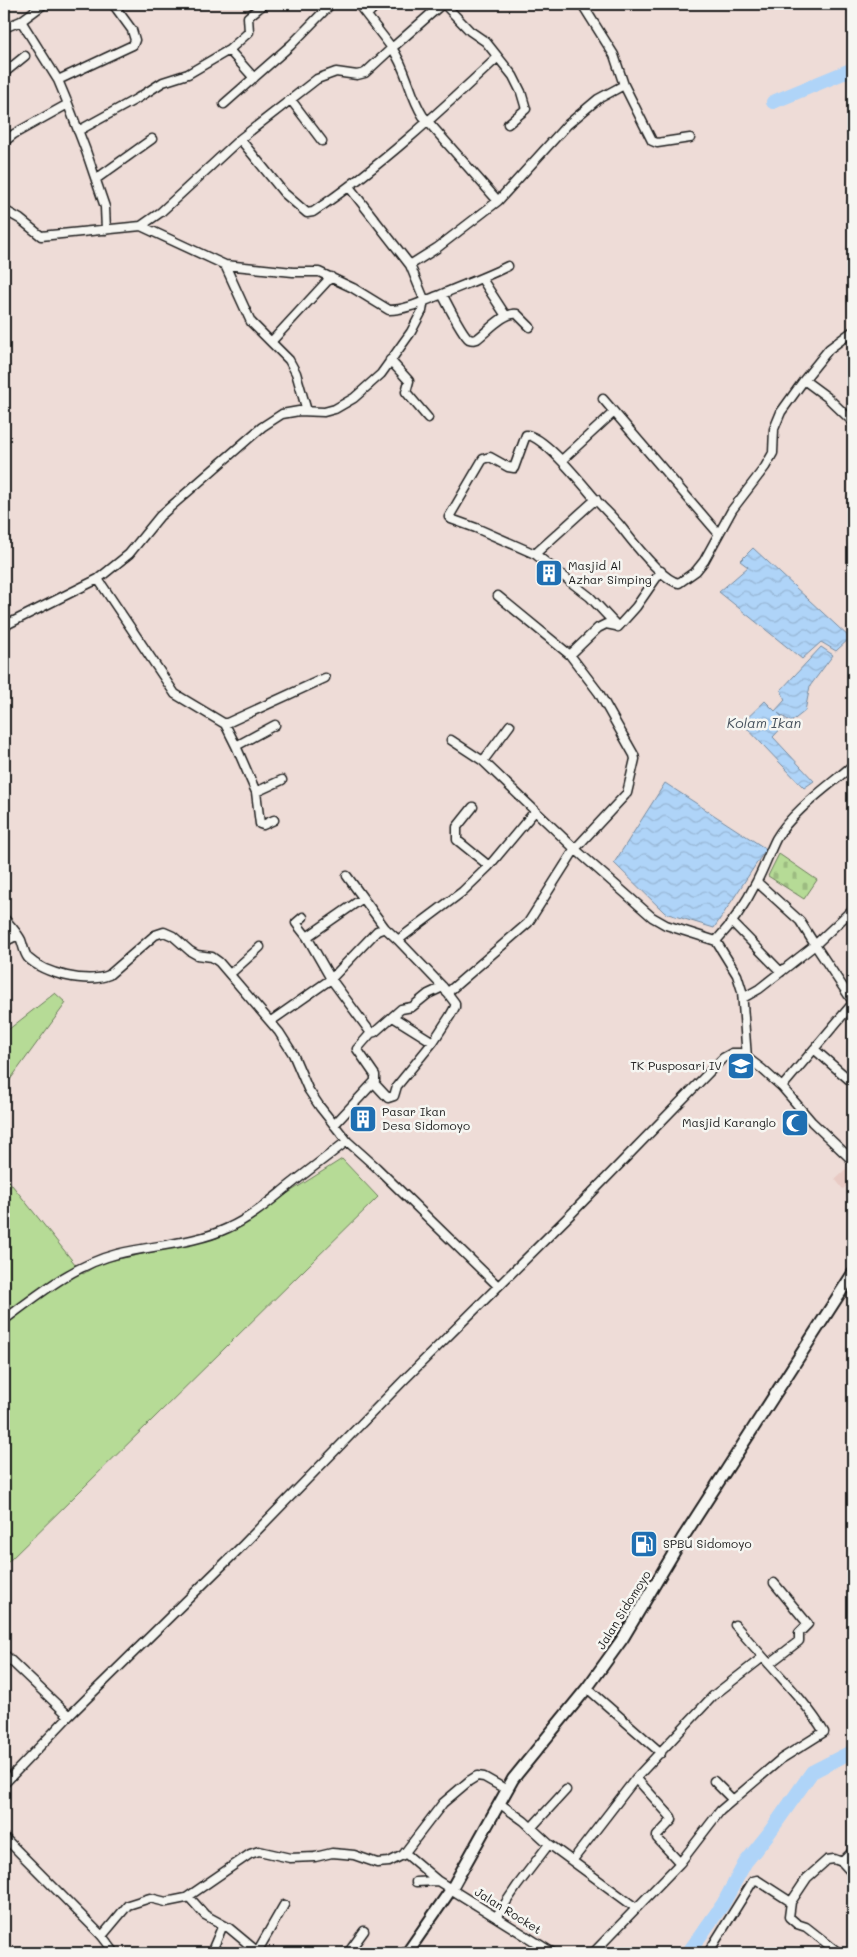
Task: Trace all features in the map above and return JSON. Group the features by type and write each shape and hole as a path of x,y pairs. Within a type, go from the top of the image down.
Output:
{"main road":[{"name":"Jalan Sidomoyo","path":"407,1953 450,1890 499,1802 523,1766 587,1688 624,1638 682,1539 850,1285 853,1272"}],"street":[{"path":"4,28 21,21 44,4"},
{"path":"58,80 133,45 135,40 132,30 112,4"},
{"path":"78,131 163,82 188,74 229,50 249,32 248,18 264,4"},
{"path":"224,104 298,38 332,4 339,4"},
{"path":"358,4 392,48 405,69 415,103 428,122 498,201"},
{"path":"367,15 378,4"},
{"path":"4,210 20,219 41,236 49,237 142,226 162,212 240,139 317,80 336,72 357,75 365,73 443,4 470,31 486,42 513,76 521,92 526,109 508,124"},
{"path":"582,4 614,55 624,85 654,143 690,138"},
{"path":"21,21 58,80 68,104 96,179 104,207 106,230"},
{"path":"229,50 254,78"},
{"path":"4,73 25,56"},
{"path":"240,139 284,192 308,213 314,212 350,188 428,122 498,57"},
{"path":"410,265 437,248 498,201 566,125 598,99 624,85"},
{"path":"291,100 322,141"},
{"path":"4,142 68,104"},
{"path":"96,179 152,139"},
{"path":"4,626 98,580 129,554 160,516 262,428 282,414 324,412 335,409 354,398 376,379 417,323 423,296 410,265 350,188"},
{"path":"142,226 225,265 293,272 317,271 389,310 395,310 423,296 442,294 482,279 508,266"},
{"path":"225,265 248,319 289,360 296,373 307,412"},
{"path":"271,342 331,277"},
{"path":"482,279 506,316"},
{"path":"442,294 458,324 468,338 472,340 477,339 506,316 516,313 530,328"},
{"path":"618,627 590,597 536,554 476,528 452,520 449,517 483,459 490,457 508,467 514,468 526,435 534,437 562,460 621,526 636,547 675,583 683,582 704,561 732,510 766,467 773,454 774,429 781,412 829,349 853,331"},
{"path":"390,360 409,381 406,392 428,418"},
{"path":"804,380 827,397 853,422"},
{"path":"603,399 718,533"},
{"path":"562,460 614,412"},
{"path":"536,554 596,499"},
{"path":"618,627 636,607 661,571"},
{"path":"98,580 175,694 225,724 256,792 260,824 263,825 274,820"},
{"path":"334,1125 344,1116 347,1109 374,1083 375,1075 357,1048 371,1032 375,1032 401,1009 412,1007 428,994 445,990 528,923 575,849 627,793 635,759 599,694 570,655 498,596"},
{"path":"570,655 598,628 606,624 618,627"},
{"path":"225,724 325,678"},
{"path":"236,746 276,725"},
{"path":"483,761 510,725"},
{"path":"451,740 483,761 575,849 658,922 716,941 737,975 743,998 747,1058"},
{"path":"716,941 732,923 757,882 776,839 784,827 795,815 853,765"},
{"path":"256,792 282,780"},
{"path":"473,807 457,827 456,840 489,866"},
{"path":"398,940 462,892 489,866 535,811"},
{"path":"348,876 385,928 445,990 455,1003 455,1007 433,1042 398,1083 396,1092 392,1097 388,1098 374,1083"},
{"path":"757,882 800,921 853,1002 782,1087"},
{"path":"308,937 363,898"},
{"path":"743,998 759,989 815,945 853,909"},
{"path":"303,917 296,923 308,937 332,979 371,1032"},
{"path":"4,918 18,935 27,957 49,970 65,976 101,978 109,975 155,935 164,932 173,936 190,952 216,959 271,1021 294,1054 308,1089 347,1141 498,1286"},
{"path":"732,923 781,972"},
{"path":"271,1021 332,979 378,931 385,928"},
{"path":"4,942 18,935"},
{"path":"230,974 260,947"},
{"path":"393,1017 433,1042"},
{"path":"814,1049 853,1083"},
{"path":"4,1784 69,1716 249,1539 572,1213 723,1058 732,1053 741,1053 782,1087 812,1122 853,1161"},
{"path":"4,1320 78,1269 101,1259 203,1237 228,1228 259,1209 347,1141"},
{"path":"769,1664 799,1641 800,1633 808,1624 774,1583"},
{"path":"593,1953 680,1863 720,1811 781,1759 824,1732 819,1722 735,1625"},
{"path":"4,1654 69,1716"},
{"path":"572,1861 636,1778 713,1696 763,1657"},
{"path":"587,1688 661,1753"},
{"path":"102,1936 128,1905 150,1898 166,1902 188,1896 250,1854 259,1851 290,1858 344,1854 354,1855 377,1863 389,1862 405,1853 443,1803 477,1776 484,1777 507,1790"},
{"path":"636,1778 672,1817 672,1820 658,1834 657,1838 680,1863"},
{"path":"714,1781 733,1800"},
{"path":"531,1828 566,1790"},
{"path":"499,1802 549,1844 636,1908"},
{"path":"4,1837 102,1936 115,1953"},
{"path":"496,1917 549,1844"},
{"path":"842,1862 853,1851"},
{"name":"Jalan Rocket","path":"405,1853 450,1890 553,1953"},
{"path":"839,1953 806,1927 797,1924 789,1917 791,1902 807,1878 825,1861 834,1859 842,1862 853,1874"},
{"path":"708,1953 753,1881 757,1880 791,1902"},
{"path":"416,1882 438,1881"},
{"path":"188,1896 205,1915 229,1928 258,1953 284,1905"},
{"path":"211,1953 223,1925"},
{"path":"348,1953 364,1932"}],"shaded area":[{"name":"TK Pusposari IV","path":"738,1055 753,1067 742,1078 728,1064"},
{"path":"851,1164 853,1166 853,1180 843,1189 835,1179"}],"green space":[{"path":"779,854 817,880 804,899 768,876"},
{"path":"55,993 66,1003 4,1088 4,1033"},
{"path":"342,1159 378,1197 4,1566 4,1175 83,1274 100,1263 217,1238"}],"water":[{"path":"753,548 850,638 836,651 821,642 802,659 719,592 748,567 740,561"},
{"name":"Kolam Ikan","path":"821,647 833,655 810,686 805,711 791,722 778,713 787,722 773,737 814,781 804,788 742,723 765,701 775,711 785,700 781,690"},
{"path":"665,783 766,849 714,928 665,913 614,863"}],"waterway":[{"path":"773,102 853,69"},
{"path":"688,1953 723,1904 745,1863 769,1833 812,1772 853,1751"}],"place":[{"name":"Masjid Al Azhar Simping","path":"549,573"},
{"name":"TK Pusposari IV","path":"741,1066"},
{"name":"Pasar Ikan Desa Sidomoyo","path":"363,1119"},
{"name":"Masjid Karanglo","path":"795,1123"},
{"name":"SPBU Sidomoyo","path":"644,1544"}]}
